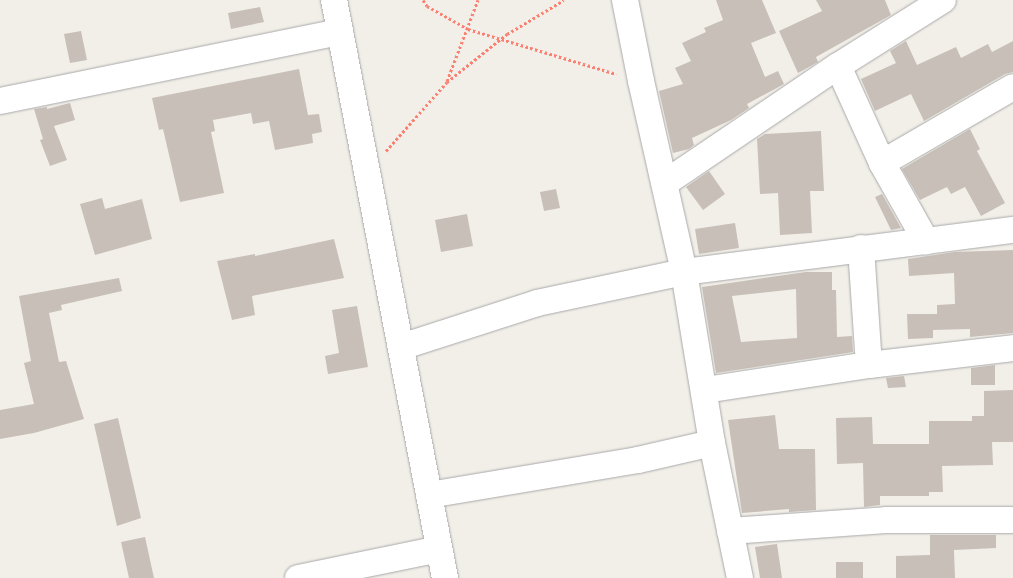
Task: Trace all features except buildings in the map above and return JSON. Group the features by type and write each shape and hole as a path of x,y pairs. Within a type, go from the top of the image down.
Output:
{"street":[{"path":"334,0 445,578"},
{"path":"625,0 641,81 684,272 705,390 712,443 740,578"},
{"path":"665,183 838,66 943,0"},
{"path":"0,100 340,32"},
{"path":"838,66 882,163 926,241"},
{"path":"882,163 1013,87"},
{"path":"401,347 537,303 684,272 1013,230"},
{"path":"862,248 869,365"},
{"path":"705,390 869,365 1013,348"},
{"path":"429,495 619,463 712,443"},
{"path":"730,531 886,520 1013,520"},
{"path":"298,578 439,549"}],"path":[{"path":"423,0 428,6 468,29 641,81"},
{"path":"447,82 478,0"},
{"path":"367,172 447,82 500,39 564,0"}]}
